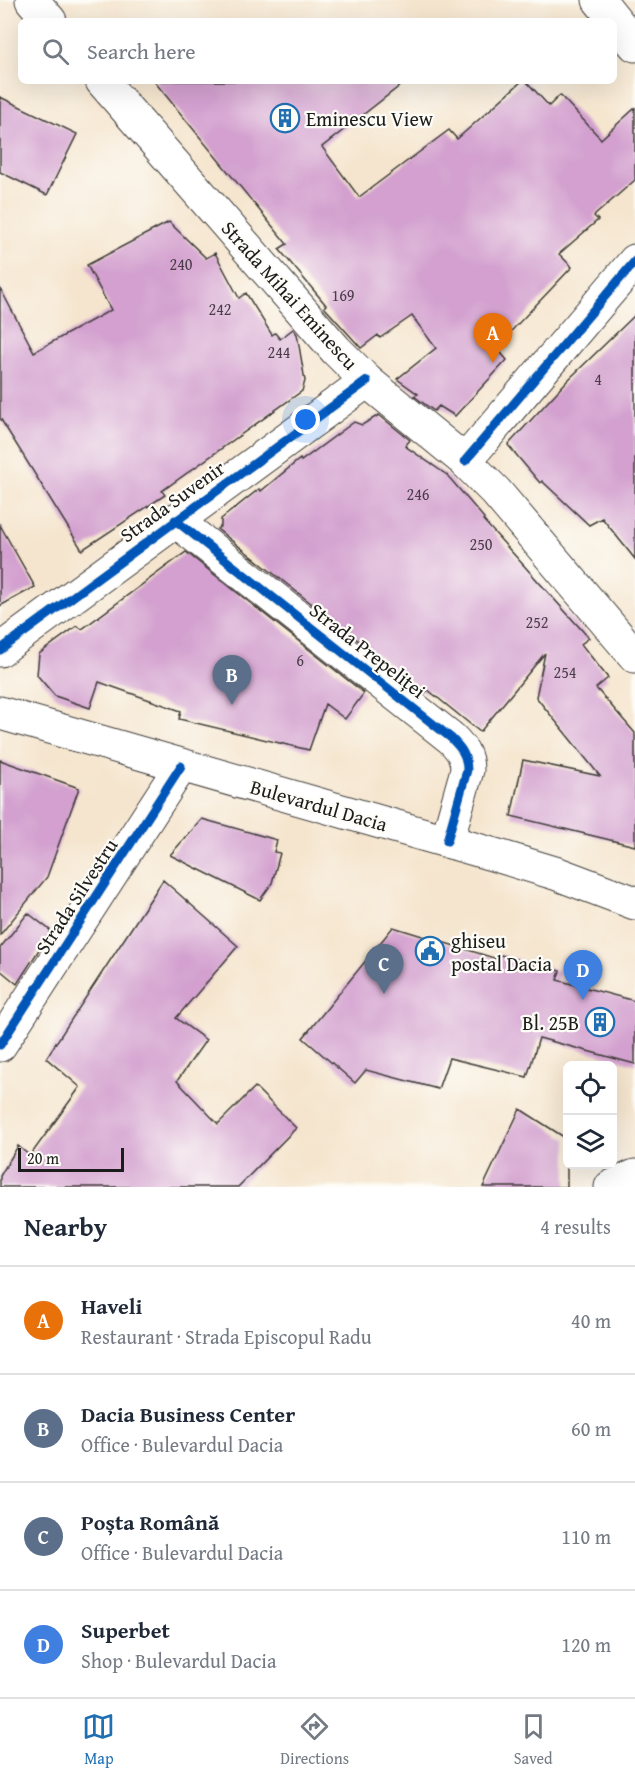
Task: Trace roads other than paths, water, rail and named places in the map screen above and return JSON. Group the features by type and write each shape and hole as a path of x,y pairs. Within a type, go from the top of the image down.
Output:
{"street":[{"path":"32,0 47,18"},
{"path":"599,0 613,18"},
{"path":"617,22 635,45"},
{"name":"Strada Mihai Eminescu","path":"105,84 303,313 367,381 465,461 519,518 635,656"},
{"path":"465,461 635,261"},
{"name":"Strada Suvenir","path":"0,650 367,381"},
{"name":"Strada Prepeliței","path":"175,520 461,748 467,759 467,770 447,841"},
{"name":"Bulevardul Dacia","path":"0,713 558,874 635,903"},
{"name":"Strada Silvestru","path":"4,1029 181,766"},
{"path":"611,1187 635,1176"}],"place":[{"name":"Eminescu View","path":"285,118"},
{"name":"Haveli","path":"493,363"},
{"name":"Dacia Business Center","path":"232,705"},
{"name":"ghiseu postal Dacia","path":"430,951"},
{"name":"Poșta Română","path":"384,994"},
{"name":"Superbet","path":"583,1000"},
{"name":"Bl. 25B","path":"600,1022"}]}
